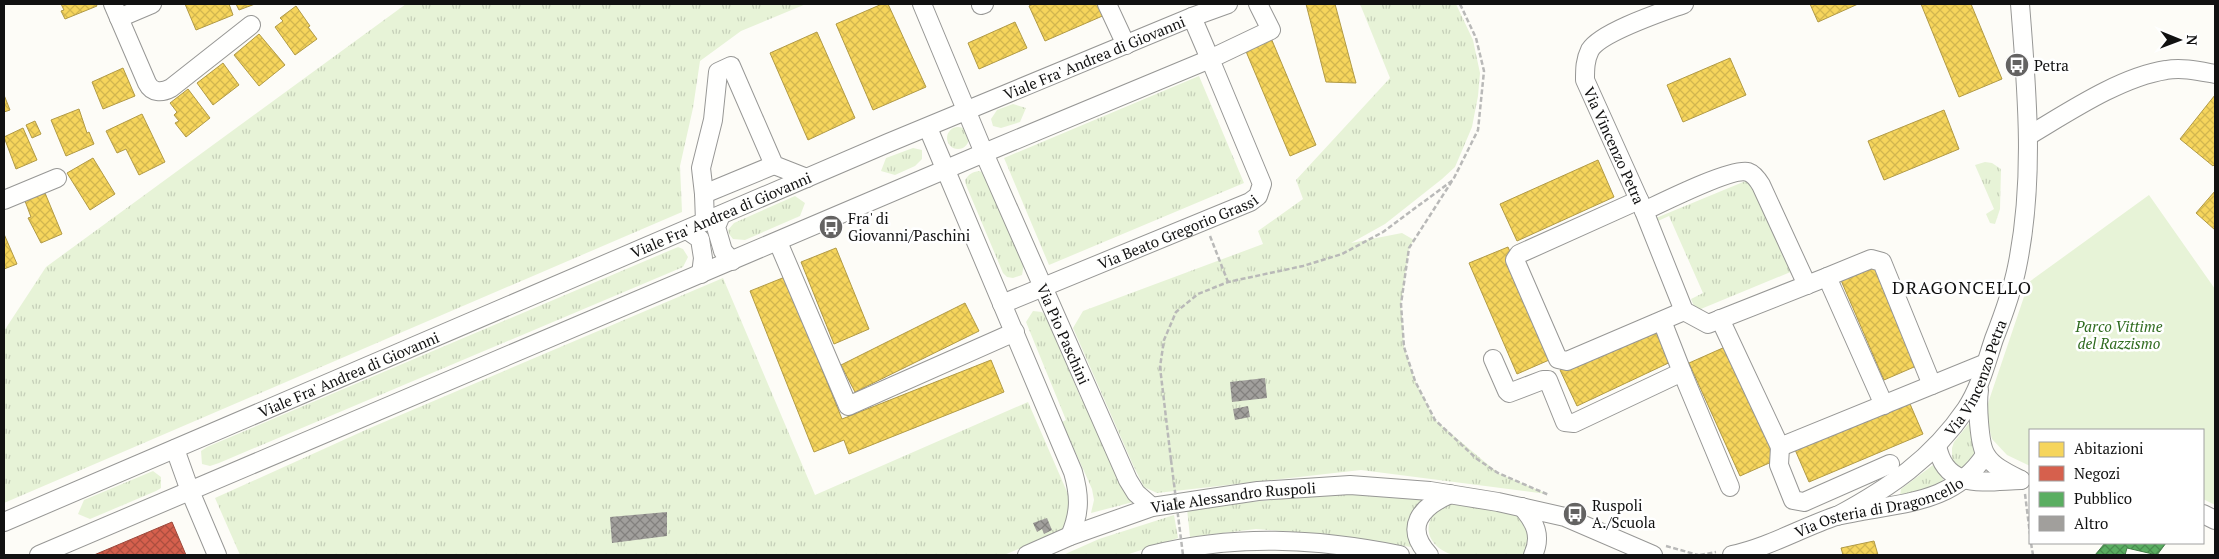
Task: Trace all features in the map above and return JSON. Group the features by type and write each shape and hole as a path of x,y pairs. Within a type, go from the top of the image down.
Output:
{"street":[{"path":"152,4 116,11 147,83 153,90 157,91 171,88 251,25"},
{"name":"Via Pio Paschini","path":"922,4 966,112 1128,480 1136,493 1152,507"},
{"path":"1107,4 1126,45"},
{"path":"1198,11 1228,4"},
{"path":"39,555 984,153 1210,59 1271,30 1258,4"},
{"name":"Via Vincenzo Petra","path":"1684,4 1603,37 1591,49 1585,64 1585,80 1641,206 1684,311"},
{"name":"Via Vincenzo Petra","path":"1836,516 1898,480 1937,445 1966,409 1980,381 2008,301 2019,257 2027,189 2028,136 2020,4"},
{"name":"Viale Fra' Andrea di Giovanni","path":"4,522 807,178 1126,45 1198,11 1210,59"},
{"name":"Via Beato Gregorio Grassi","path":"1002,304 1250,202 1258,196 1262,184 1210,59"},
{"path":"705,222 701,168 713,120 718,72 730,66 774,165"},
{"path":"2028,136 2093,98 2143,76 2166,70 2190,69 2215,74"},
{"path":"928,128 1075,479 1079,509 1070,536"},
{"path":"704,194 774,165 807,178"},
{"path":"1807,285 1761,185 1755,176 1748,172 1732,172 1641,206 1519,254 1515,260 1558,359 1567,361 1684,311 1714,322 1807,285 1827,277 1871,258 1882,262 1932,385"},
{"path":"4,200 57,178"},
{"path":"721,215 716,227 723,250 732,261"},
{"path":"687,230 700,240 703,258 701,274"},
{"path":"778,242 848,406 1015,332"},
{"path":"1827,277 1884,405"},
{"path":"1662,321 1730,487"},
{"path":"1714,322 1780,447 1779,465 1793,500 1804,502 1890,464"},
{"path":"1493,359 1507,391 1510,393 1543,380 1548,380 1565,422 1569,424 1682,372"},
{"path":"1780,447 1986,363"},
{"path":"1980,381 1978,413 1985,455 1998,468 2025,480"},
{"path":"1937,445 1945,469 1955,476 1965,479 1985,455"},
{"path":"175,449 190,491 217,555"},
{"name":"Via Osteria di Dragoncello","path":"1764,555 1776,542 1836,516 1933,496 1954,487 1965,479 1983,481 2025,480"},
{"name":"Viale Alessandro Ruspoli","path":"1027,555 1070,536 1152,507 1258,491 1325,485 1374,486 1450,494 1522,507 1565,517 1659,550"},
{"path":"1429,555 1420,541 1419,518 1427,507 1450,494"},
{"path":"1522,507 1532,520 1537,532 1537,544 1532,555"},
{"path":"1151,555 1205,544 1250,540 1316,542 1400,555"},
{"path":"1728,553 1776,542"}],"path":[{"path":"1460,4 1476,38 1484,71 1478,130 1453,180 1409,248 1401,304 1404,348 1415,381 1435,420 1477,459 1498,473 1556,498"},
{"path":"1183,555 1160,368 1164,340 1176,312 1198,294 1228,282 1303,266 1342,254 1383,232 1453,180"},
{"path":"1204,221 1228,282"},
{"path":"2025,480 2029,523"},
{"path":"1659,550 1699,555 1728,553"}],"green space":[{"path":"406,4 806,4 741,31 700,61 693,108 680,166 682,212 4,503 4,331 46,267"},
{"path":"1360,4 1456,4 1473,40 1480,73 1472,127 1455,167 1385,224 1351,243 1402,233 1414,240 1409,248 1401,304 1404,347 1415,381 1435,420 1498,473 1547,494 1361,470 1157,493 1144,487 1073,328 1083,311 1263,244 1258,231 1303,199 1296,180 1390,78"},
{"path":"1199,76 1244,183 1049,265 1004,158"},
{"path":"1013,104 1026,108 1020,122 1001,128 993,126 991,119 997,110"},
{"path":"958,127 966,130 969,138 966,146 958,149 950,146 947,138 950,130"},
{"path":"913,148 922,150 922,159 915,166 895,175 881,171 886,158"},
{"path":"1985,162 1992,163 2001,169 2000,209 1995,224 1990,223 1986,214 1994,209 1975,165"},
{"path":"979,171 984,173 1024,264 1022,275 1013,278 1007,277 1003,273 966,185 965,180 968,176"},
{"path":"1748,180 1752,181 1793,271 1696,311 1691,299 1703,293 1669,216 1658,221 1656,218"},
{"name":"Parco Vittime del Razzismo","path":"2149,195 2215,289 2215,505 2204,500 2204,429 2029,429 2029,466 2007,455 1992,439 1985,412 2029,282"},
{"path":"795,196 805,203 800,216 745,240 733,239 729,234 728,230 734,223"},
{"path":"678,247 683,249 688,257 683,267 219,463 210,466 202,464 201,451 207,447"},
{"path":"723,278 815,495 1028,402 1071,501 1065,530 1004,555 240,555 215,498 370,428"},
{"path":"1033,311 1042,312 1046,316 1082,401 1086,400 1117,478 1137,501 1091,513 1094,500 1092,489 1062,422 1066,420 1026,322"},
{"path":"1971,421 1976,457 1961,469 1952,463 1952,448 1954,442"},
{"path":"1933,465 1936,466 1946,485 1900,496 1901,489"},
{"path":"153,471 161,477 161,488 156,491 90,519 78,514 84,500"},
{"path":"1326,494 1392,494 1430,498 1418,548 1331,535 1256,529 1190,537 1187,509"},
{"path":"1452,503 1511,510 1528,520 1530,555 1455,555 1437,546 1430,536 1429,524 1436,512"},
{"path":"1174,515 1178,538 1126,555 1063,555 1099,539"}],"building: Abitazioni":[{"path":"61,4 96,4 97,6 65,19 61,11 64,10"},
{"path":"185,4 229,4 233,15 196,30"},
{"path":"236,4 255,4 239,10"},
{"path":"882,4 888,4 926,87 873,110 836,24"},
{"path":"1033,4 1103,4 1107,14 1045,41 1029,6"},
{"path":"1306,4 1335,4 1356,83 1326,82"},
{"path":"1810,4 1858,4 1818,22"},
{"path":"1921,4 1971,4 2002,79 1959,97"},
{"path":"296,6 317,39 295,55 275,27 283,21 280,18"},
{"path":"1015,22 1027,48 979,69 968,43"},
{"path":"817,32 855,118 808,140 770,53"},
{"path":"259,34 285,65 259,86 234,55"},
{"path":"1271,38 1316,145 1290,156 1245,49"},
{"path":"1730,58 1746,95 1683,122 1667,85"},
{"path":"223,63 239,85 213,105 197,83"},
{"path":"123,68 135,96 103,109 92,82"},
{"path":"188,89 210,118 186,137 175,123 179,121 174,115 177,112 170,103"},
{"path":"4,95 10,110 4,112"},
{"path":"2215,95 2215,164 2213,166 2180,139"},
{"path":"79,109 87,133 89,132 94,144 66,156 51,120"},
{"path":"1944,110 1959,149 1884,180 1868,141"},
{"path":"142,114 165,162 139,175 126,149 117,153 106,131"},
{"path":"35,121 41,134 32,138 26,125"},
{"path":"23,128 37,160 16,169 4,137"},
{"path":"93,158 115,194 90,210 67,173"},
{"path":"1598,160 1614,197 1517,241 1500,204"},
{"path":"2215,191 2215,230 2196,213"},
{"path":"45,193 62,234 41,243 28,218 31,217 25,201"},
{"path":"4,234 17,264 4,269"},
{"path":"1508,247 1556,357 1517,374 1469,263"},
{"path":"836,248 869,329 834,344 801,262"},
{"path":"1878,265 1921,364 1884,380 1840,278 1855,272 1856,275"},
{"path":"785,277 842,419 991,360 1004,392 849,454 844,440 814,452 750,291"},
{"path":"965,303 979,331 855,392 841,365"},
{"path":"1660,324 1677,359 1577,406 1560,370"},
{"path":"1725,347 1776,460 1740,476 1689,363"},
{"path":"1907,397 1923,434 1809,482 1793,445"},
{"path":"1874,541 1878,555 1843,555 1841,548"}],"building: Negozi":[{"path":"172,522 186,555 94,555"}],"building: Pubblico":[{"path":"2104,544 2165,544 2157,555 2127,548 2125,555 2095,555"}],"building: Altro":[{"path":"1265,378 1267,398 1232,402 1230,382"},
{"path":"1248,406 1250,417 1235,420 1233,409"},
{"path":"667,512 667,536 612,543 610,517"},
{"path":"1047,518 1052,530 1044,534 1042,529 1037,532 1033,523"}],"place":[{"name":"Petra","path":"2017,65"},
{"name":"Fra' di Giovanni/Paschini","path":"831,227"},
{"name":"Ruspoli A./Scuola","path":"1575,514"}],"district":[{"name":"DRAGONCELLO","path":"1962,287"}]}
